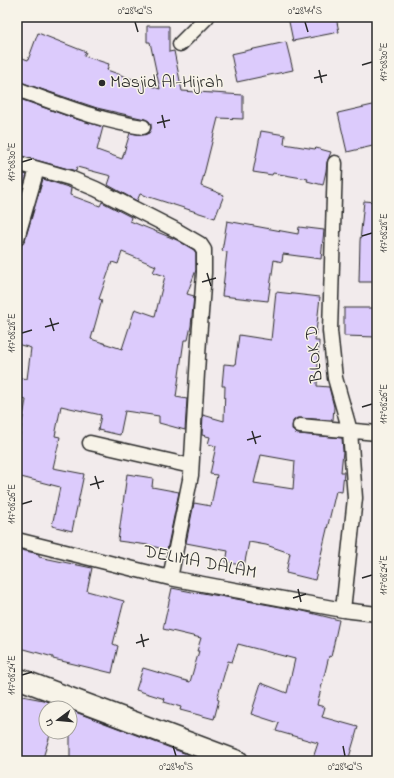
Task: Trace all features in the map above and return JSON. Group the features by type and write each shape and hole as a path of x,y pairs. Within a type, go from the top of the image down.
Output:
{"street":[{"path":"180,44 207,17"},
{"path":"17,89 96,117 113,122 143,127"},
{"path":"17,163 70,178 96,189 176,230 203,247 205,260 191,475 170,578"},
{"name":"BLOK D","path":"335,164 330,331 335,378 350,431 355,498 343,610"},
{"path":"17,238 38,169"},
{"path":"300,426 377,433"},
{"path":"90,443 191,466"},
{"name":"DELIMA DALAM","path":"17,540 170,578 343,610 377,614"},
{"path":"17,678 238,761"}],"building":[{"path":"288,17 336,17 339,32 293,41"},
{"path":"147,26 169,26 169,52 174,51 182,91 243,95 243,119 218,118 201,186 224,195 215,218 140,194 137,201 108,185 111,176 77,167 76,171 17,155 17,98 103,127 97,150 122,159 130,133 142,135 149,133 151,124 145,119 97,108 17,81 17,56 28,60 38,33 86,52 84,56 109,64 107,70 160,89 150,42 147,42"},
{"path":"286,42 293,70 237,82 231,54"},
{"path":"377,104 377,145 347,152 338,113"},
{"path":"261,131 285,135 284,144 316,148 331,152 327,162 323,185 307,181 308,179 273,173 272,175 253,172"},
{"path":"17,172 27,175 20,196 17,195"},
{"path":"43,179 71,188 70,195 100,206 102,202 131,217 130,221 177,240 194,250 196,253 196,270 187,294 194,296 191,326 188,340 184,340 176,397 187,399 185,430 159,423 159,416 125,411 120,435 98,430 101,415 61,406 55,436 60,437 53,468 84,474 72,531 52,526 60,487 17,476 17,451 26,400 17,397 21,378 27,379 31,348 17,344 17,246 23,244","holes":["122,252 156,266 153,272 165,276 155,316 135,309 122,349 91,339 102,300 99,299 112,262 118,264"]},
{"path":"364,201 377,202 377,282 359,282 360,241"},
{"path":"227,221 298,234 299,227 324,230 321,259 283,254 282,262 274,260 268,301 222,296 227,252 222,251"},
{"path":"276,292 320,297 315,341 319,341 317,386 329,387 334,407 333,420 297,418 293,421 292,429 295,433 299,434 342,438 343,451 341,472 344,472 342,492 336,491 315,580 286,573 290,553 266,545 249,542 244,566 226,562 228,551 186,543 194,503 211,506 217,475 210,474 216,446 208,444 210,437 202,435 203,415 224,421 225,386 222,386 224,364 235,365 239,335 271,340","holes":["261,455 295,461 293,489 254,483"]},
{"path":"344,308 377,308 377,337 344,336"},
{"path":"127,474 153,478 152,487 179,492 167,550 148,545 118,541"},
{"path":"17,549 39,554 39,557 92,568 87,591 124,601 113,644 118,646 112,673 53,659 53,657 17,647"},
{"path":"172,588 303,611 339,620 331,657 329,656 317,705 325,707 322,717 358,727 348,761 312,761 318,743 276,731 279,723 251,714 261,683 287,693 295,659 238,644 232,662 228,661 217,699 219,700 214,719 180,710 181,707 164,702 165,699 136,690 143,668 190,682 199,651 197,651 201,638 163,629"},
{"path":"17,695 43,700 38,700 38,740 49,740 42,761 17,761"},
{"path":"78,713 205,761 70,761 70,740 78,740"}],"place":[{"name":"Masjid Al-Hijrah","path":"102,83"}]}
